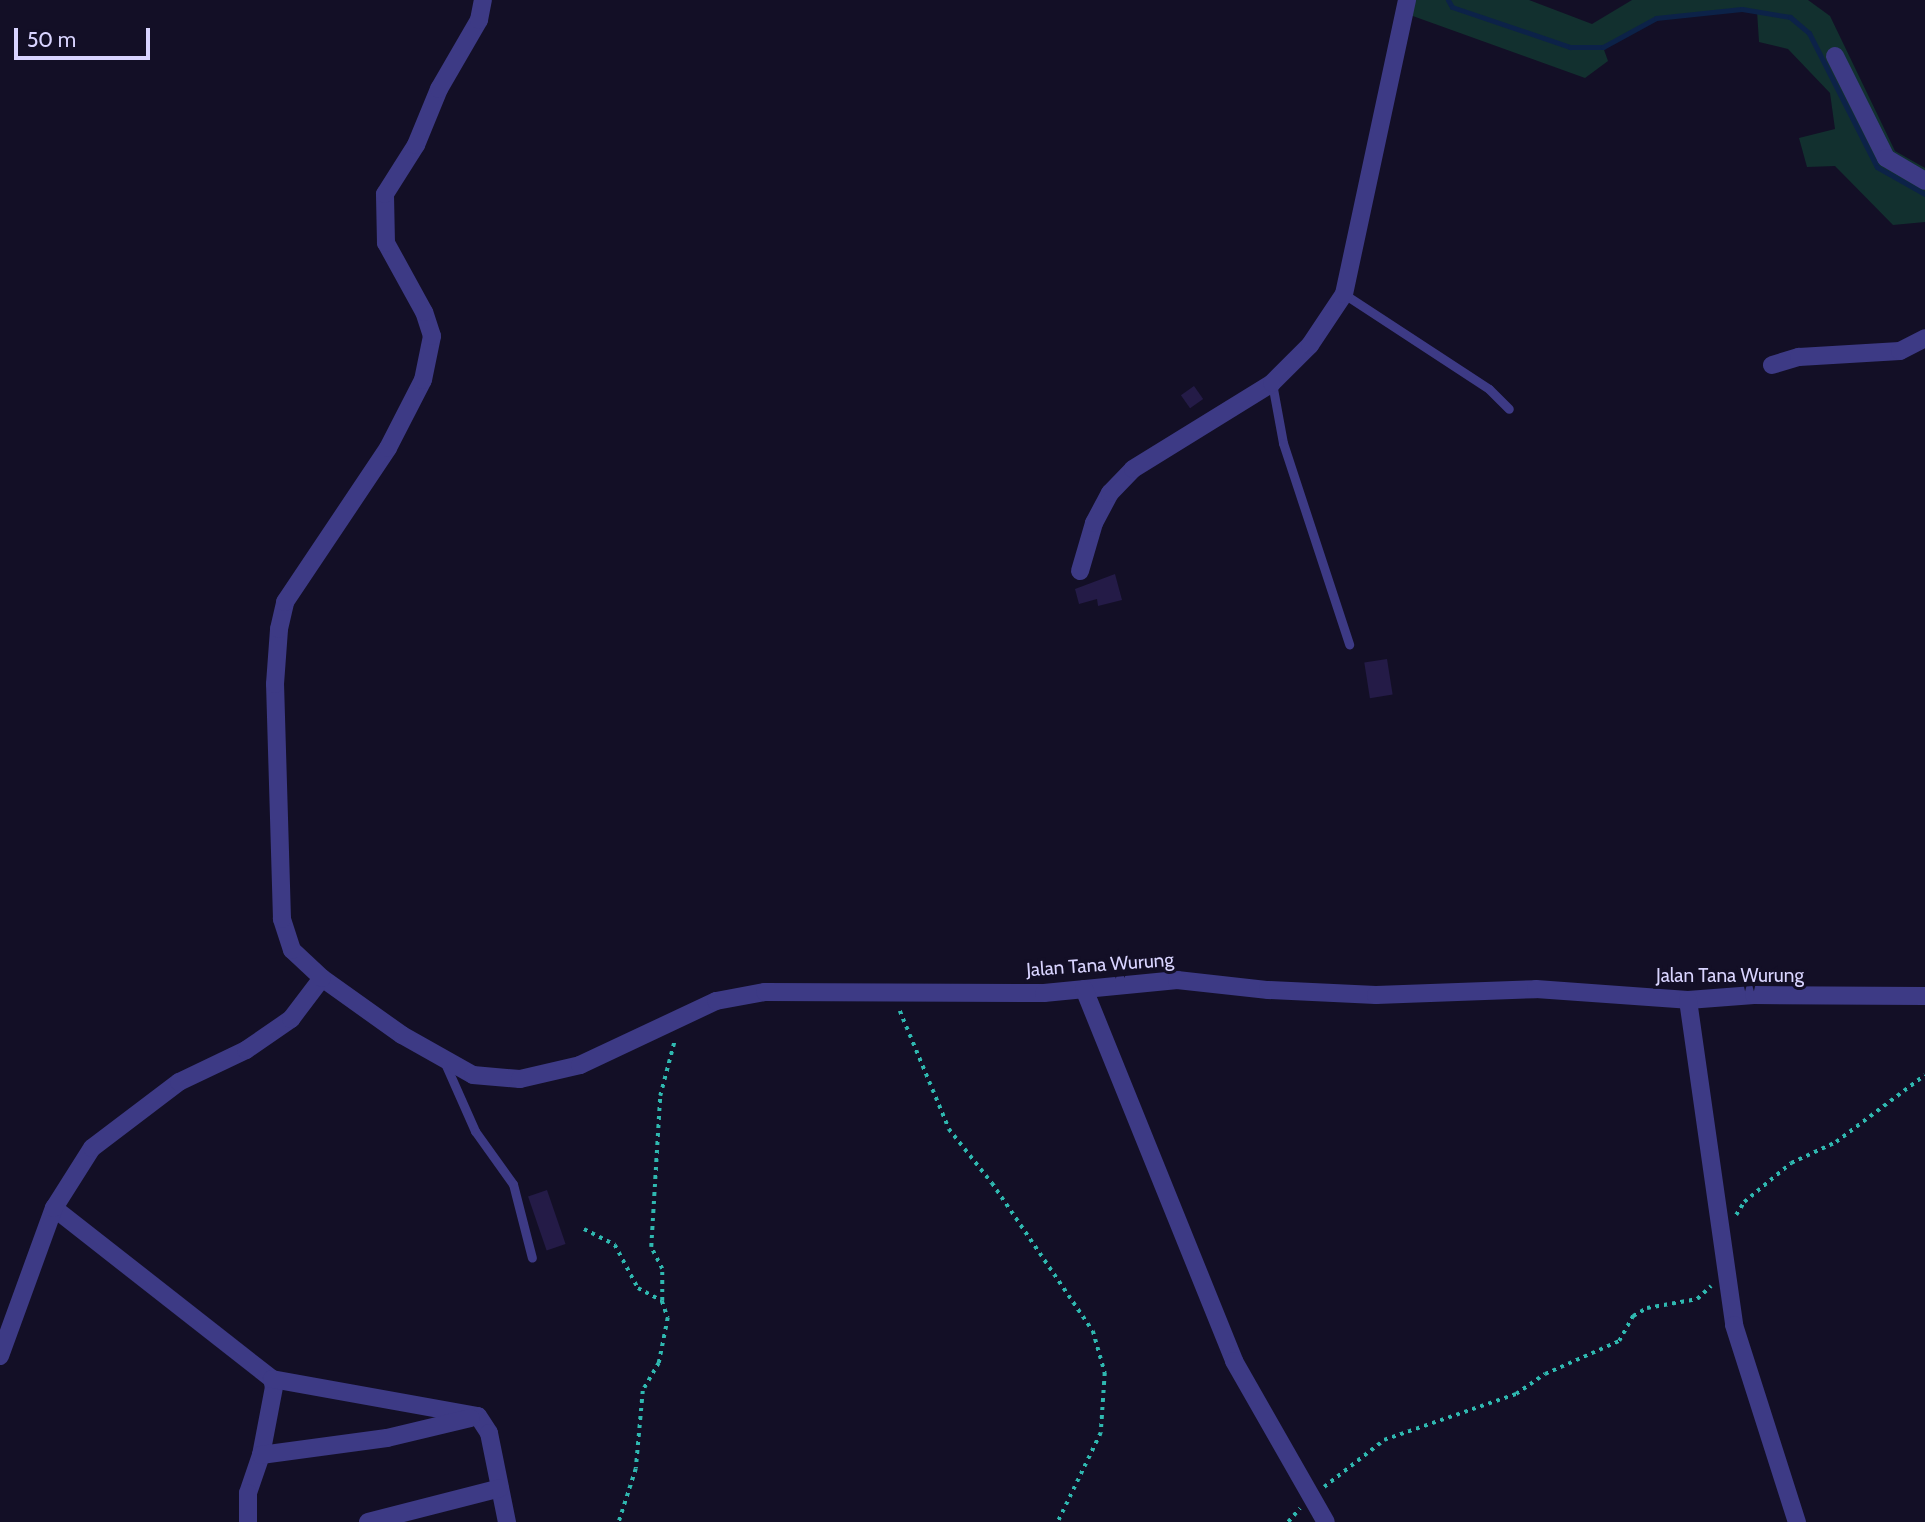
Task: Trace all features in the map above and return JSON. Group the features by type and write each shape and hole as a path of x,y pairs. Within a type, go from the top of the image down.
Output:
{"street":[{"name":"Jalan Tana Wurung","path":"483,0 479,20 439,89 415,145 385,194 386,243 424,312 432,336 423,380 388,448 285,602 279,629 275,684 282,919 292,950 322,978 402,1034 473,1075 520,1079 580,1065 679,1015 716,1001 765,992 893,994 1084,989 1177,980 1376,995 1536,989 1688,1000 1754,995 1925,996"},
{"path":"1080,571 1094,523 1110,492 1133,469 1272,383 1310,345 1344,294 1407,0"},
{"path":"1835,55 1886,158 1925,181"},
{"path":"1772,365 1799,357 1900,351 1925,338"},
{"path":"0,1356 54,1208 70,1177 110,1132 178,1082 246,1050 291,1020 322,978"},
{"path":"1084,989 1234,1361 1326,1522"},
{"path":"1688,1000 1741,1354 1797,1522"},
{"path":"54,1208 272,1379 478,1416 487,1426 507,1522"},
{"path":"248,1522 248,1493 261,1455 274,1387 272,1379"},
{"path":"261,1455 387,1438 478,1416"},
{"path":"368,1522 500,1488"}],"lane":[{"path":"1344,294 1489,389 1509,409"},
{"path":"1272,383 1283,443 1349,644"},
{"path":"442,1056 475,1130 513,1184 532,1258"}],"path":[{"path":"893,994 949,1129 992,1183 1093,1331 1105,1373 1101,1433 1058,1522"},
{"path":"619,1522 636,1469 643,1391 659,1363 668,1318 662,1301 662,1269 651,1247 659,1110 679,1015"},
{"path":"1723,1238 1744,1202 1791,1163 1836,1142 1925,1075"},
{"path":"584,1229 615,1245 638,1288 662,1301"},
{"path":"1288,1522 1310,1496 1384,1440 1516,1394 1545,1374 1619,1340 1633,1316 1647,1308 1697,1299 1714,1284"}],"green space":[{"path":"1415,0 1529,0 1592,24 1632,0 1808,0 1830,16 1895,151 1925,168 1925,222 1893,225 1835,166 1807,167 1799,138 1835,129 1830,93 1788,49 1759,42 1757,11 1742,9 1656,18 1603,47 1608,61 1585,78 1410,15"}],"building":[{"path":"1194,386 1203,399 1190,408 1181,395"},
{"path":"1115,574 1122,600 1098,606 1097,599 1079,604 1075,589"},
{"path":"1387,659 1393,695 1370,698 1364,663"},
{"path":"547,1190 566,1244 547,1250 528,1197"}],"waterway":[{"path":"1448,0 1452,7 1570,47 1603,47 1656,18 1742,9 1790,17 1809,33 1877,167 1925,194"}]}
